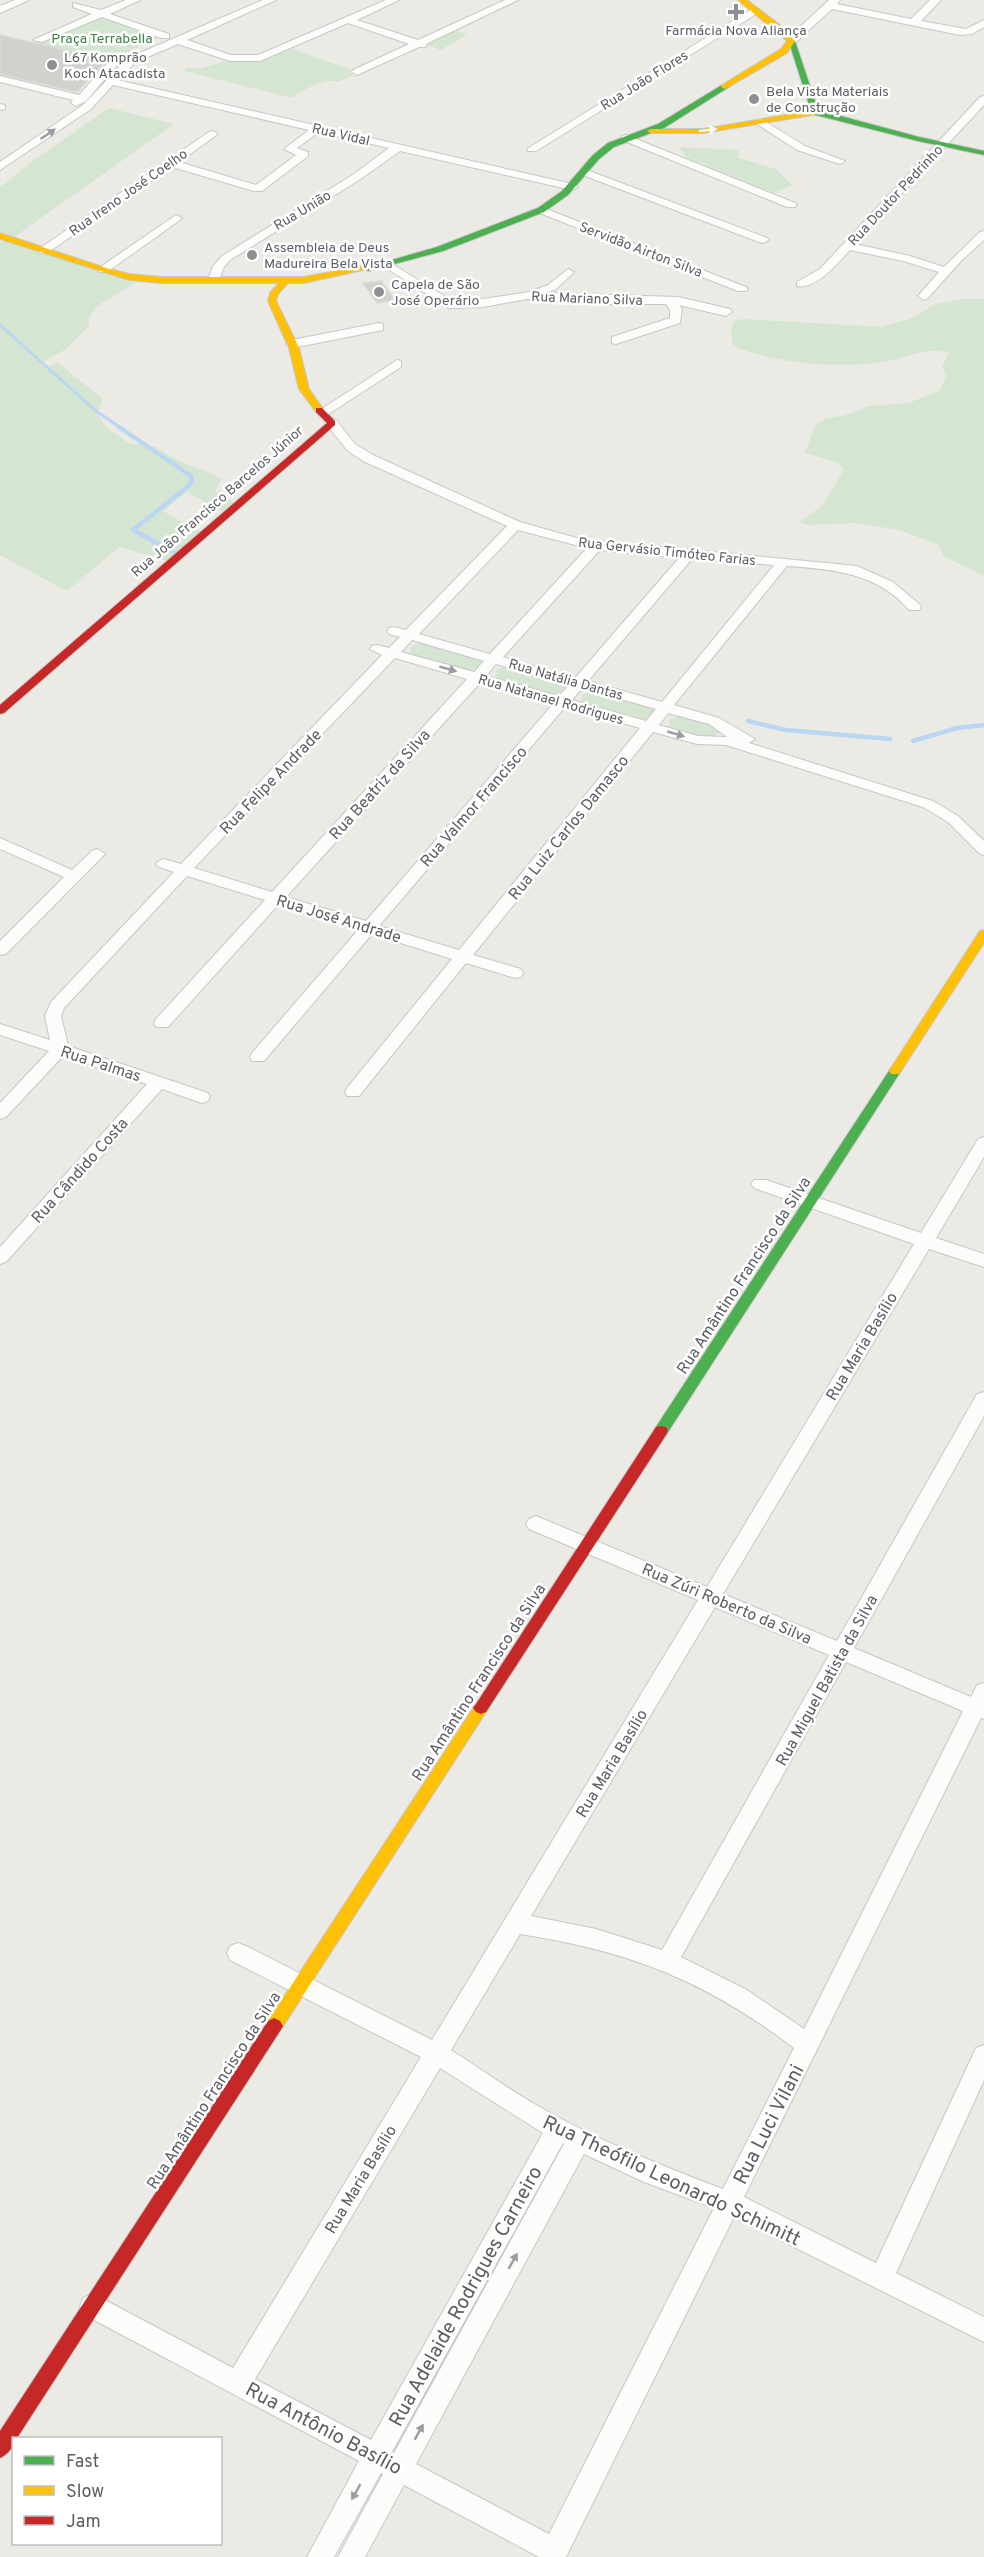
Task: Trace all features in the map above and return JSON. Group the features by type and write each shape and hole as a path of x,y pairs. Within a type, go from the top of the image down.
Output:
{"street":[{"path":"0,10 24,0"},
{"path":"38,40 135,0"},
{"path":"0,155 82,99 102,72 114,61 165,36 252,0"},
{"path":"0,167 87,107 99,97 119,70 132,60 272,0"},
{"path":"177,40 224,57 252,59 271,54 394,0"},
{"path":"357,72 513,0"},
{"path":"742,0 791,40 814,112"},
{"path":"913,23 936,0"},
{"path":"0,236 103,270 151,280 284,282 387,264 440,249 541,210 572,187 603,150 626,138 650,131 669,122 779,55 791,40 832,3 965,33 984,23"},
{"path":"76,5 165,36"},
{"name":"Rua João Flores","path":"532,149 756,11"},
{"path":"348,20 435,50"},
{"path":"0,79 82,99"},
{"name":"Rua Vidal","path":"111,81 572,187"},
{"name":"Rua Doutor Pedrinho","path":"801,284 824,271 984,99"},
{"path":"650,131 690,132 814,112 848,118 900,135 984,153"},
{"path":"761,122 801,148 840,160"},
{"path":"240,199 258,189 304,154 289,149 318,128"},
{"name":"Rua Ireno José Coelho","path":"43,251 213,134"},
{"path":"626,138 791,205"},
{"name":"Rua União","path":"214,280 219,266 226,258 355,178 398,147"},
{"path":"171,163 258,189"},
{"path":"583,173 711,225"},
{"path":"583,173 763,240"},
{"name":"Servidão Airton Silva","path":"541,210 742,288"},
{"path":"103,270 176,218"},
{"path":"924,296 946,271 983,237"},
{"path":"847,246 906,258 946,271"},
{"name":"Rua Mariano Silva","path":"387,264 449,304 483,303 527,295 692,303 726,312"},
{"path":"527,295 552,287 567,272"},
{"path":"284,282 274,293 272,301 292,344 304,389 332,423"},
{"path":"616,340 676,320 675,309 669,302"},
{"path":"292,344 379,327"},
{"path":"322,412 396,364"},
{"name":"Rua Gervásio Timóteo Farias","path":"332,423 351,447 368,458 515,525 596,546 857,570 892,586 907,597 914,607"},
{"name":"Rua João Francisco Barcelos Júnior","path":"0,711 332,423"},
{"name":"Rua Felipe Andrade","path":"60,1049 53,1016 57,1006 385,651 410,635 515,525"},
{"name":"Rua Beatriz da Silva","path":"162,1023 596,546"},
{"name":"Rua Valmor Francisco","path":"258,1057 688,555"},
{"name":"Rua Luiz Carlos Damasco","path":"353,1092 783,562"},
{"name":"Rua Natália Dantas","path":"394,631 714,721 730,738"},
{"name":"Rua Natanael Rodrigues","path":"385,651 704,741 730,738"},
{"path":"730,738 922,792 956,808 984,833"},
{"path":"730,738 928,804 953,819 984,850"},
{"path":"0,843 74,876"},
{"path":"0,950 97,854"},
{"name":"Rua José Andrade","path":"164,864 515,972"},
{"name":"Rua Amântino Francisco da Silva","path":"0,2448 984,934"},
{"name":"Rua Palmas","path":"0,1029 202,1097"},
{"path":"0,1113 60,1049"},
{"name":"Rua Cândido Costa","path":"0,1258 159,1082"},
{"name":"Rua Maria Basílio","path":"237,2383 984,1143"},
{"path":"760,1184 984,1261"},
{"name":"Rua Miguel Batista da Silva","path":"668,1960 984,1399"},
{"name":"Rua Zúri Roberto da Silva","path":"536,1524 842,1651 981,1703"},
{"name":"Rua Luci Vilani","path":"553,2554 981,1703"},
{"path":"514,1923 594,1936 668,1960 746,2000 807,2045"},
{"name":"Rua Theófilo Leonardo Schimitt","path":"238,1953 436,2053 496,2093 569,2135 652,2174 729,2202 984,2330"},
{"path":"881,2279 984,2055"},
{"name":"Rua Adelaide Rodrigues Carneiro","path":"320,2557 376,2456 569,2135"},
{"name":"Rua Adelaide Rodrigues Carneiro","path":"351,2557 569,2135"},
{"name":"Rua Antônio Basílio","path":"92,2306 399,2468 553,2554"}],"green space":[{"name":"Praça Terrabella","path":"102,16 160,37 109,61 35,43"},
{"path":"453,30 467,34 441,50 423,44"},
{"path":"292,49 352,70 348,72 354,75 338,82 327,81 314,85 292,98 184,71 188,68 202,68 226,61 254,62"},
{"path":"109,108 174,124 14,237 0,231 0,187"},
{"path":"679,147 739,150 738,158 776,169 792,185 770,195 711,171 705,163 689,161"},
{"path":"4,241 134,283 98,306 93,311 89,326 66,349 41,363 47,367 57,362 103,399 97,414 106,427 129,443 155,447 183,463 221,479 215,492 234,503 224,512 187,492 163,511 201,532 168,561 119,547 67,591 0,555 0,243"},
{"path":"963,299 984,299 984,576 943,556 939,545 899,530 856,523 807,525 800,522 824,504 844,469 837,462 805,453 815,426 825,419 846,415 869,406 908,403 940,391 946,376 942,366 949,353 931,351 885,362 859,364 803,363 766,357 733,346 731,333 734,321 743,319 880,327 910,319 936,304"},
{"path":"424,642 479,657 483,664 480,668 470,670 413,655 410,649 415,644"},
{"path":"505,666 565,682 569,688 562,694 556,694 498,679 497,670"},
{"path":"594,690 652,706 656,713 649,719 643,719 584,703 581,700 582,695"},
{"path":"683,715 716,724 721,729 720,733 708,738 670,727 669,720"}],"building":[{"name":"L67 Komprão Koch Atacadista","path":"0,35 107,60 77,92 0,74"},
{"name":"Capela de São José Operário","path":"381,281 395,300 377,303 363,283"}],"waterway":[{"path":"0,325 96,411 121,428"},
{"path":"119,427 191,476 192,481 186,488 133,530 176,553"},
{"path":"748,721 786,730 890,739"},
{"path":"913,741 957,728 984,725"}],"traffic: fast":[{"path":"791,41 815,112 918,139 984,153"},
{"path":"368,268 440,249 541,210 565,193 596,157 611,145 661,126 725,87"},
{"path":"661,1431 895,1071"}],"traffic: slow":[{"path":"725,87 784,51 791,41 787,35 742,0"},
{"path":"651,131 703,131 815,112"},
{"path":"0,236 103,270 129,277 161,280 304,280 368,268"},
{"path":"284,282 274,293 272,301 294,348 304,389 319,410"},
{"path":"895,1071 984,934"},
{"path":"274,2026 481,1708"}],"traffic: jam":[{"path":"0,711 332,423 319,410"},
{"path":"481,1708 661,1431"},
{"path":"0,2448 274,2026"}],"place":[{"name":"Farmácia Nova Aliança","path":"736,12"},
{"name":"L67 Komprão Koch Atacadista","path":"52,65"},
{"name":"Bela Vista Materiais de Construção","path":"754,99"},
{"name":"Assembleia de Deus Madureira Bela Vista","path":"252,255"},
{"name":"Capela de São José Operário","path":"379,292"}]}
